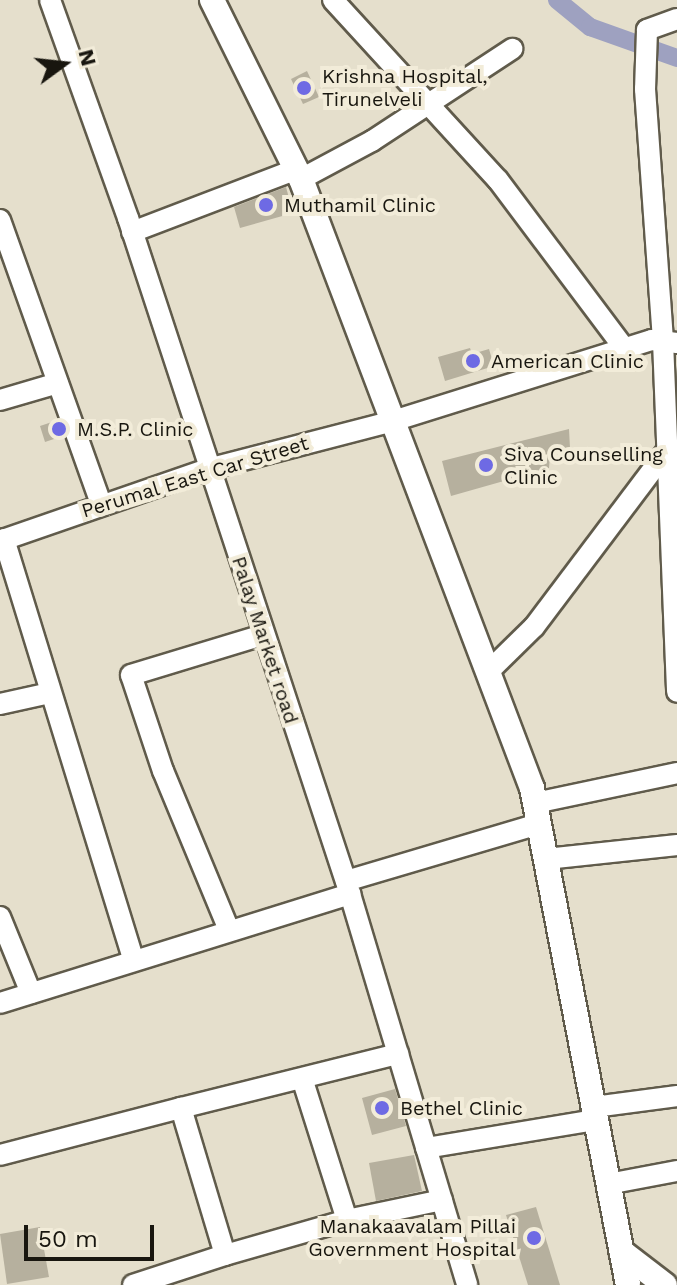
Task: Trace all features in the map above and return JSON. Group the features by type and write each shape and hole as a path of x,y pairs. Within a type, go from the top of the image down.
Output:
{"main road":[{"path":"212,0 299,174 488,672 537,814 628,1285"},
{"path":"622,1252 665,1285"}],"street":[{"name":"Palay Market road","path":"50,0 132,232 348,888 467,1285"},
{"path":"333,0 498,180 624,348"},
{"path":"677,19 647,30 645,89 670,342 665,453 677,692"},
{"path":"132,232 299,174 430,105 512,49"},
{"path":"0,220 101,503"},
{"name":"Perumal East Car Street","path":"2,540 101,503 208,469 393,421 624,348 670,342"},
{"path":"0,400 58,383"},
{"path":"488,672 534,627 665,453"},
{"path":"2,540 133,959"},
{"path":"229,930 163,771 131,675 263,635"},
{"path":"0,704 50,693"},
{"path":"0,1003 229,930 348,888 537,814 677,773"},
{"path":"546,859 677,845"},
{"path":"0,917 31,993"},
{"path":"0,1155 181,1108 303,1081 398,1054"},
{"path":"303,1081 347,1220"},
{"path":"426,1148 677,1096"},
{"path":"181,1108 225,1255"},
{"path":"608,1184 677,1171"},
{"path":"133,1285 347,1220 442,1200"}],"building":[{"path":"307,71 319,97 303,104 291,79"},
{"path":"286,187 293,213 240,228 234,207"},
{"path":"470,348 472,354 489,349 494,366 445,381 438,357"},
{"path":"58,420 63,436 45,442 40,426"},
{"path":"569,429 570,448 550,456 549,468 451,496 442,461"},
{"path":"395,1089 406,1126 372,1135 362,1098"},
{"path":"414,1155 422,1191 376,1201 369,1163"},
{"path":"536,1207 560,1285 528,1285 506,1215"},
{"path":"40,1227 49,1277 7,1284 0,1234"}],"waterway":[{"path":"557,0 590,27 677,58"}],"place":[{"name":"Krishna Hospital, Tirunelveli","path":"304,88"},
{"name":"Muthamil Clinic","path":"266,205"},
{"name":"American Clinic","path":"473,361"},
{"name":"M.S.P. Clinic","path":"59,429"},
{"name":"Siva Counselling Clinic","path":"486,465"},
{"name":"Bethel Clinic","path":"382,1108"},
{"name":"Manakaavalam Pillai Government Hospital","path":"534,1238"}]}
